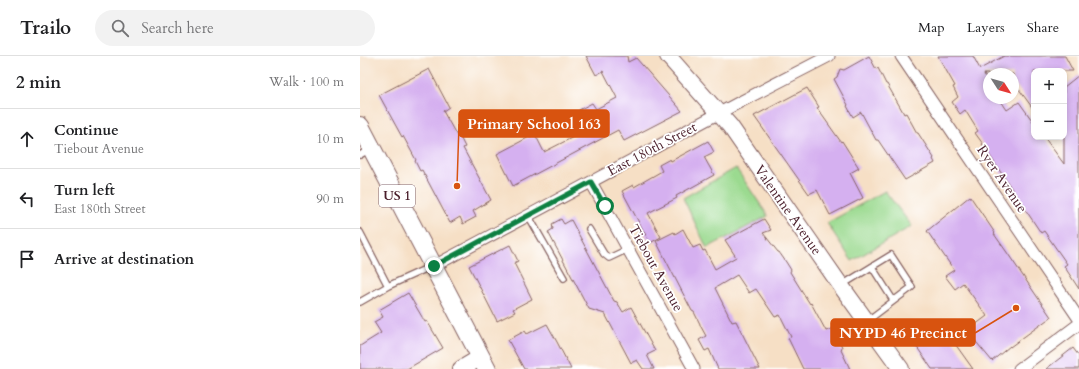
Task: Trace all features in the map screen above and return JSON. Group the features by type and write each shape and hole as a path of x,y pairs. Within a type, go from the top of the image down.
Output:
{"main road":[{"name":"US 1","path":"360,126 366,151 434,266 484,363"}],"street":[{"name":"Valentine Avenue","path":"668,56 730,126 841,286 901,369"},
{"name":"East 180th Street","path":"434,266 719,113 829,56"},
{"name":"Ryer Avenue","path":"901,56 1079,319"},
{"name":"Tiebout Avenue","path":"591,182 694,369"},
{"path":"1019,369 1079,324"},
{"path":"461,369 484,363"}],"lane":[{"path":"528,215 564,278"},
{"path":"589,229 604,254 609,258 628,249"},
{"path":"360,232 388,286"},
{"path":"841,286 891,255 912,287 867,321"},
{"path":"360,302 388,286 434,266"},
{"path":"872,266 893,300"}],"green space":[{"path":"736,168 768,216 707,248 683,198"},
{"path":"885,191 912,226 852,261 827,223"}],"building":[{"path":"586,56 627,56 628,62 636,58 682,111 624,141 618,130 513,186 497,154 535,134 544,152 589,129 579,110 592,103 596,109 617,98 603,71 596,75"},
{"path":"869,56 876,69 878,68 904,114 906,113 917,133 934,158 935,163 905,180 878,140 876,140 861,112 853,117 834,79 837,77 840,69 844,70"},
{"path":"938,56 973,56 980,69 1004,56 1065,56 1073,71 1067,71 1067,68 1031,68 1031,106 1019,89 1019,68 983,68 983,104 1003,104 1007,110 1016,104 1019,104 1019,102 1031,119 1031,140 1046,140 1064,164 1064,140 1067,140 1067,85 1079,75 1079,289 1064,266 1067,264 1044,231 1041,233 982,144 975,133 978,131 965,110 960,114 952,102 958,97 953,87 955,86"},
{"path":"429,69 449,107 443,111 458,138 460,137 465,147 463,148 491,200 473,211 476,217 463,224 460,217 450,223 422,170 420,171 415,161 416,160 379,95"},
{"path":"807,88 819,107 817,108 841,142 842,141 859,168 850,173 863,198 830,215 817,190 809,194 754,116"},
{"path":"708,141 714,152 704,157 714,175 676,196 677,198 648,213 661,237 650,243 622,191 633,185 634,187 662,171 659,165 670,159 671,161"},
{"path":"970,196 1051,317 1010,346 992,361 967,331 987,316 963,283 955,289 945,276 954,270 927,231"},
{"path":"561,219 564,224 571,220 614,301 617,302 623,312 631,307 655,351 647,355 654,369 643,369 637,360 631,363 605,314 589,309 548,232 553,229 552,224"},
{"path":"764,219 771,230 763,233 786,262 791,270 790,272 810,304 811,303 826,331 834,328 842,347 841,350 850,369 803,369 788,338 791,337 780,315 775,317 756,289 749,293 737,275 715,288 732,322 736,321 760,369 718,369 709,349 705,351 699,340 706,336 656,241 674,232 675,234 683,229 693,248 700,245 703,251 705,250 715,269 736,257 725,240"},
{"path":"510,245 518,261 514,263 532,299 513,309 515,312 497,321 469,266"},
{"path":"408,293 425,322 427,321 443,348 407,369 360,369 360,346 381,333 374,322 383,317 379,310"},
{"path":"547,324 571,369 524,369 508,340 525,331 527,334"},
{"path":"943,327 973,369 932,369 912,340 927,329 931,335"},
{"path":"1073,348 1079,356 1079,369 1046,369"}],"place":[{"name":"Primary School 163","path":"457,186"},
{"name":"NYPD 46 Precinct","path":"1016,308"}],"route":[{"path":"434,266 591,182 605,206"}]}
